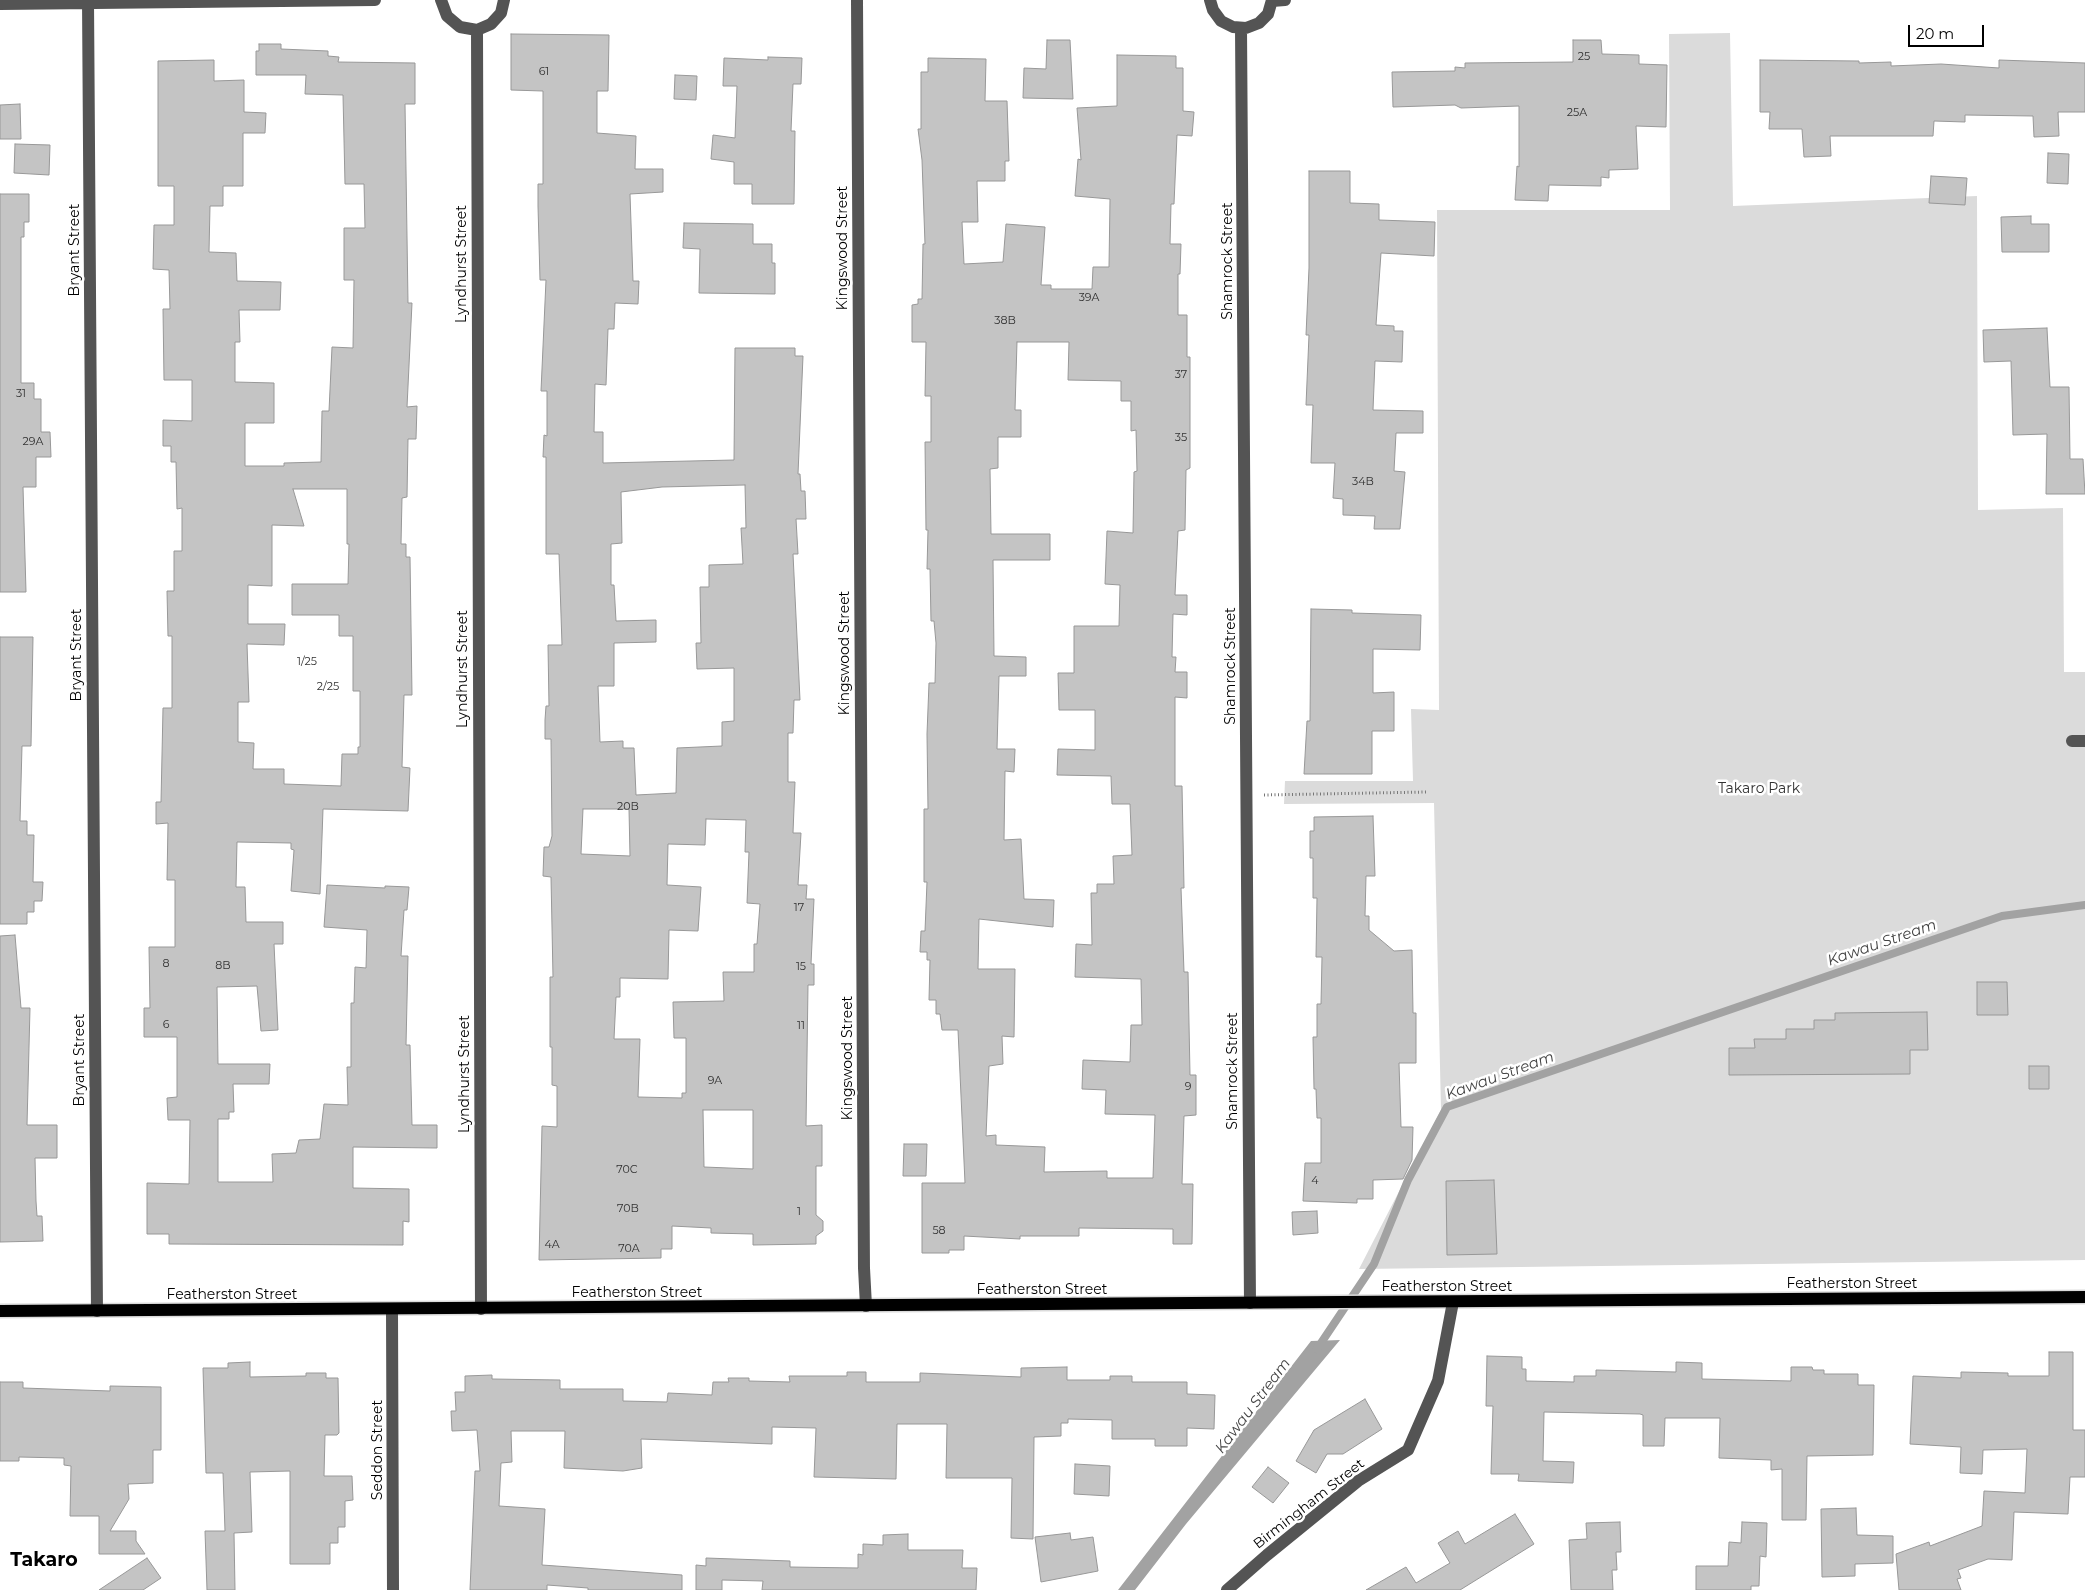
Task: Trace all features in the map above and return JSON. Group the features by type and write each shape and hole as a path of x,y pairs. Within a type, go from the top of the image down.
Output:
{"main road":[{"name":"Featherston Street","path":"0,1312 2085,1297"}],"street":[{"path":"0,4 375,0"},
{"path":"441,0 447,16 460,27 477,30 491,24 501,13 504,0"},
{"name":"Kingswood Street","path":"857,0 864,1258 866,1306"},
{"path":"1210,0 1213,10 1221,21 1233,27 1241,28 1259,23 1268,14 1276,0"},
{"name":"Bryant Street","path":"88,2 97,1311"},
{"name":"Shamrock Street","path":"1241,28 1250,1303"},
{"name":"Lyndhurst Street","path":"477,30 481,1309"},
{"path":"2072,741 2085,740"},
{"name":"Birmingham Street","path":"1227,1590 1267,1554 1358,1481 1408,1450 1438,1381 1453,1302"},
{"name":"Seddon Street","path":"392,1310 393,1590"}],"path":[{"path":"1247,795 1426,792"}],"green space":[{"name":"Takaro Park","path":"1730,33 1733,206 1977,196 1978,510 2063,508 2064,672 2085,672 2085,1260 1359,1269 1441,1110 1434,803 1284,804 1285,781 1413,781 1411,709 1439,710 1437,210 1670,210 1669,34"}],"shaded area":[{"path":"1340,1340 1186,1524 1135,1590 1118,1590 1311,1341"}],"building":[{"path":"511,34 609,35 608,91 597,91 597,133 636,136 635,169 663,169 663,192 630,194 633,281 639,281 638,304 615,303 614,329 608,329 606,385 595,384 594,432 603,432 603,463 734,460 735,348 795,348 795,356 803,356 798,474 800,474 801,491 805,491 806,519 796,519 798,554 793,554 800,700 794,700 793,733 788,733 788,782 795,782 793,833 801,833 798,885 807,885 806,899 814,899 811,964 814,964 814,985 808,985 806,1126 822,1125 822,1166 816,1166 816,1215 823,1221 823,1231 816,1236 816,1244 753,1245 753,1234 711,1233 711,1228 672,1226 672,1249 661,1249 661,1258 539,1260 542,1126 557,1127 557,1086 552,1085 552,1047 550,1047 550,977 553,977 551,877 543,876 544,847 549,847 552,836 551,739 545,739 545,720 546,706 549,706 548,645 562,645 559,554 546,554 546,457 543,457 544,435 547,436 547,391 541,391 546,280 540,280 538,206 538,184 543,184 543,91 511,90","holes":["745,485 746,528 741,528 743,564 709,565 709,587 700,587 701,643 696,643 697,669 734,668 734,721 722,722 722,746 677,748 676,793 636,795 634,748 623,748 623,741 600,742 598,686 614,686 614,643 656,642 656,620 616,621 614,585 611,585 611,544 622,543 621,492 662,487","583,809 629,809 630,856 581,854","706,819 746,820 745,852 749,852 747,903 760,904 757,944 754,944 754,972 723,972 724,1001 673,1002 674,1038 686,1038 686,1093 682,1093 682,1098 638,1097 640,1039 614,1039 616,997 620,997 620,978 668,979 669,930 698,931 701,887 667,885 668,844 705,845","703,1110 753,1110 753,1169 704,1167"]},
{"path":"1047,40 1070,40 1073,99 1023,98 1024,68 1046,69"},
{"path":"1573,40 1601,40 1602,54 1639,55 1639,64 1667,65 1666,127 1636,126 1638,169 1609,170 1609,178 1601,177 1601,186 1549,185 1548,201 1515,200 1517,166 1519,167 1519,106 1461,108 1455,105 1393,107 1392,72 1455,71 1455,67 1465,68 1465,63 1573,62"},
{"path":"259,44 281,44 281,49 328,51 328,56 339,57 338,62 415,63 415,104 405,104 408,303 412,303 407,407 417,406 416,439 408,439 407,497 402,498 401,544 406,544 406,557 410,557 412,695 404,695 402,767 410,768 408,811 323,809 320,894 291,891 294,850 291,849 291,843 237,842 236,887 245,887 246,922 283,922 283,944 274,944 278,1030 261,1031 257,986 217,987 218,1064 270,1064 269,1084 233,1084 234,1112 229,1112 229,1119 218,1119 218,1182 273,1182 272,1154 296,1153 299,1140 320,1139 324,1104 348,1105 347,1067 351,1067 351,1003 354,1003 355,967 366,968 367,930 324,927 327,885 385,888 385,886 409,887 407,910 404,910 401,956 408,956 406,1045 410,1045 412,1125 437,1125 437,1148 353,1147 353,1188 409,1189 409,1222 403,1221 403,1245 169,1244 169,1234 147,1234 147,1183 189,1184 190,1120 168,1120 167,1098 177,1097 177,1037 144,1037 144,1008 150,1008 149,947 175,947 175,880 167,880 168,823 156,824 156,802 161,802 163,708 172,708 172,636 168,636 167,591 174,591 174,551 182,551 182,508 177,509 176,462 171,462 171,446 163,446 163,420 192,421 192,380 164,380 163,309 170,309 169,270 153,269 154,225 174,225 174,186 158,186 158,61 214,60 214,81 244,80 244,112 266,113 265,133 243,133 243,186 223,186 223,206 210,206 209,252 236,253 237,281 281,282 280,310 239,310 240,342 235,342 235,382 274,383 274,423 245,423 245,466 284,466 284,463 321,462 322,411 329,411 332,347 353,348 354,280 344,280 344,228 365,228 364,184 345,184 343,95 305,94 306,75 256,75 256,51 259,51","holes":["293,489 347,489 348,584 292,584 292,615 339,615 339,636 353,636 353,691 360,691 360,747 358,747 358,754 342,754 341,786 284,784 284,769 253,769 254,743 238,742 238,702 249,702 247,644 284,645 285,624 248,624 248,585 272,586 272,525 304,526"]},
{"path":"1117,55 1176,56 1176,68 1183,68 1183,111 1194,112 1192,136 1177,135 1174,204 1171,204 1170,244 1181,244 1180,274 1178,274 1178,315 1187,315 1187,357 1190,357 1190,468 1186,470 1185,530 1178,531 1175,595 1187,595 1187,615 1173,614 1172,657 1176,657 1175,672 1187,672 1187,698 1175,697 1175,786 1182,786 1184,888 1181,888 1184,972 1188,972 1190,1075 1196,1075 1196,1115 1184,1116 1182,1184 1193,1184 1192,1244 1173,1244 1173,1229 1079,1228 1079,1236 1020,1236 1020,1239 964,1236 964,1250 949,1250 949,1253 922,1253 922,1183 965,1183 958,1030 942,1030 940,1014 936,1014 936,1000 929,1000 930,960 927,960 927,952 920,952 921,931 925,931 927,882 924,882 924,809 928,809 927,734 929,683 935,683 936,643 934,621 931,621 930,569 927,569 928,530 926,530 925,442 931,442 931,396 925,396 926,342 912,342 912,305 918,304 918,299 922,299 923,244 925,244 922,160 918,129 921,129 921,72 928,72 928,58 986,59 985,101 1007,101 1009,161 1005,161 1005,181 977,181 978,222 962,222 964,264 1003,262 1006,224 1045,227 1041,285 1051,285 1051,289 1092,289 1093,267 1109,267 1110,199 1075,196 1078,159 1081,160 1077,108 1117,106","holes":["1017,342 1069,342 1068,380 1121,381 1121,401 1131,401 1131,431 1136,430 1137,471 1134,472 1133,533 1107,531 1105,584 1120,585 1119,626 1074,626 1074,673 1058,673 1059,710 1095,710 1095,750 1058,749 1057,775 1111,776 1112,804 1130,804 1132,855 1113,856 1114,884 1097,884 1097,893 1091,893 1092,945 1076,944 1075,977 1141,979 1142,1025 1131,1025 1130,1062 1083,1060 1082,1089 1106,1090 1105,1114 1155,1115 1153,1178 1107,1178 1107,1171 1044,1172 1045,1147 996,1145 996,1135 986,1136 989,1066 1003,1064 1002,1036 1014,1037 1015,969 978,969 979,919 1053,927 1054,900 1024,899 1021,839 1004,840 1005,771 1014,772 1015,749 997,749 999,676 1026,676 1026,657 994,656 993,560 1050,560 1050,534 991,534 990,469 998,468 998,437 1021,437 1021,410 1015,410"]},
{"path":"768,57 802,58 801,84 793,84 791,131 795,131 794,204 752,204 752,184 734,184 734,162 711,159 713,135 735,138 737,86 723,86 724,58 768,60"},
{"path":"1760,60 1891,62 1891,66 1941,64 1999,68 1999,60 2085,63 2085,112 2058,112 2059,136 2034,137 2033,116 1965,115 1965,122 1934,121 1933,136 1830,136 1831,156 1804,157 1802,129 1769,129 1770,112 1760,112"},
{"path":"675,75 697,76 696,100 674,99"},
{"path":"20,104 21,139 0,139 0,105"},
{"path":"15,144 50,145 49,175 14,173"},
{"path":"2048,153 2069,154 2068,184 2047,183"},
{"path":"1309,171 1350,171 1350,203 1379,204 1379,220 1435,222 1434,256 1381,253 1376,325 1394,326 1394,331 1403,331 1402,362 1375,361 1373,410 1423,411 1423,433 1396,433 1394,471 1405,472 1400,529 1374,529 1375,516 1343,515 1343,499 1333,498 1335,463 1311,463 1313,405 1306,405 1309,335 1306,335 1309,268"},
{"path":"1931,176 1967,178 1965,205 1929,203"},
{"path":"0,194 29,194 29,222 24,222 24,237 21,237 21,383 34,383 34,399 41,399 41,432 50,432 51,457 36,457 36,487 23,487 26,592 0,592"},
{"path":"2031,216 2031,224 2049,224 2049,252 2002,252 2001,217"},
{"path":"684,223 753,224 753,244 772,244 772,263 775,263 775,294 699,293 700,249 683,248"},
{"path":"2047,328 2050,387 2069,387 2070,459 2083,459 2085,494 2046,494 2047,434 2013,435 2011,361 1984,362 1983,330"},
{"path":"1311,609 1352,610 1352,613 1421,615 1420,650 1373,649 1373,693 1394,692 1394,731 1372,731 1372,774 1304,774 1307,721 1310,721"},
{"path":"0,637 33,637 31,746 22,746 20,821 27,821 27,835 34,835 33,882 43,882 42,901 34,901 34,912 27,912 27,924 0,924"},
{"path":"1373,816 1375,876 1366,876 1365,916 1369,916 1369,930 1394,951 1412,950 1413,1013 1416,1013 1416,1063 1399,1063 1401,1127 1413,1127 1412,1160 1403,1179 1373,1180 1373,1199 1357,1199 1357,1203 1303,1201 1305,1163 1321,1163 1321,1118 1317,1118 1316,1089 1314,1089 1313,1037 1317,1037 1317,1004 1321,1004 1322,957 1316,957 1317,898 1313,898 1313,858 1310,858 1310,831 1314,831 1314,817"},
{"path":"15,935 21,1008 30,1008 27,1125 57,1125 57,1158 35,1158 37,1216 42,1216 43,1241 0,1242 0,936"},
{"path":"1977,982 2007,982 2008,1015 1977,1015"},
{"path":"1927,1012 1928,1050 1910,1050 1910,1074 1729,1075 1729,1048 1755,1048 1754,1039 1786,1039 1786,1029 1814,1029 1814,1020 1835,1020 1835,1013"},
{"path":"2029,1066 2049,1066 2049,1089 2029,1089"},
{"path":"904,1144 927,1144 926,1176 903,1176"},
{"path":"1494,1180 1497,1254 1447,1255 1446,1181"},
{"path":"1317,1211 1318,1233 1293,1235 1292,1212"},
{"path":"2049,1352 2073,1352 2073,1430 2085,1430 2085,1477 2070,1477 2068,1514 2014,1512 2012,1560 1988,1559 1958,1570 1961,1578 1957,1579 1961,1590 1899,1590 1896,1554 1929,1542 1930,1546 1982,1526 1984,1491 2025,1493 2027,1449 1983,1450 1982,1474 1960,1473 1961,1447 1910,1444 1913,1376 1961,1378 1961,1372 2008,1373 2008,1376 2049,1376"},
{"path":"1487,1356 1522,1357 1522,1369 1526,1369 1526,1381 1574,1382 1574,1376 1596,1376 1596,1370 1676,1372 1676,1362 1702,1363 1702,1379 1791,1381 1791,1367 1812,1367 1813,1370 1824,1370 1824,1374 1858,1374 1858,1385 1874,1385 1873,1455 1807,1456 1806,1520 1782,1520 1782,1469 1771,1470 1771,1460 1719,1458 1720,1418 1665,1418 1664,1446 1643,1446 1643,1415 1544,1412 1543,1461 1574,1462 1573,1483 1518,1481 1519,1474 1491,1474 1493,1406 1486,1406"},
{"path":"250,1362 250,1377 306,1376 306,1373 326,1373 326,1378 338,1378 339,1433 337,1435 325,1435 324,1476 352,1476 353,1500 345,1501 345,1527 338,1527 338,1543 330,1543 330,1564 290,1564 290,1471 250,1472 252,1532 234,1533 235,1590 207,1590 205,1531 225,1531 223,1473 206,1473 203,1368 228,1368 228,1363"},
{"path":"1067,1367 1067,1380 1110,1380 1110,1376 1132,1376 1132,1382 1187,1382 1187,1394 1215,1395 1214,1429 1187,1428 1187,1446 1155,1446 1155,1439 1112,1439 1112,1420 1068,1419 1068,1423 1061,1423 1061,1436 1034,1437 1033,1539 1011,1538 1012,1478 946,1478 947,1424 897,1424 896,1479 814,1477 816,1428 772,1427 772,1444 641,1439 642,1468 623,1471 564,1468 565,1431 511,1431 512,1462 501,1463 499,1506 545,1509 542,1565 682,1575 682,1590 588,1590 588,1588 547,1585 547,1590 470,1590 475,1471 480,1471 477,1430 452,1431 451,1411 456,1411 455,1392 465,1392 465,1376 492,1375 492,1379 560,1380 560,1389 623,1389 623,1401 667,1402 668,1393 712,1395 713,1382 729,1382 728,1378 749,1378 749,1381 790,1382 789,1376 847,1376 847,1372 866,1372 866,1382 920,1382 920,1373 1021,1377 1021,1368"},
{"path":"0,1382 23,1382 23,1388 110,1391 110,1386 161,1387 161,1450 153,1450 153,1483 128,1484 129,1499 110,1531 136,1531 136,1541 145,1554 99,1554 99,1516 70,1516 71,1466 64,1465 64,1458 19,1457 19,1461 0,1461"},
{"path":"1365,1399 1382,1429 1343,1454 1327,1454 1316,1473 1296,1461 1314,1430"},
{"path":"1075,1464 1110,1466 1109,1496 1074,1494"},
{"path":"1268,1467 1289,1483 1273,1503 1252,1487"},
{"path":"1856,1508 1857,1535 1893,1536 1893,1563 1855,1564 1855,1576 1822,1577 1821,1509"},
{"path":"1515,1514 1534,1544 1460,1590 1366,1590 1406,1567 1416,1583 1450,1563 1438,1543 1458,1531 1465,1544"},
{"path":"1620,1522 1621,1552 1616,1552 1617,1570 1612,1570 1613,1590 1571,1590 1569,1540 1587,1539 1586,1523"},
{"path":"1742,1522 1767,1523 1766,1557 1760,1556 1759,1586 1751,1586 1751,1590 1696,1590 1696,1566 1728,1566 1729,1542 1741,1543"},
{"path":"1070,1533 1071,1540 1093,1537 1098,1571 1041,1582 1035,1537"},
{"path":"908,1534 908,1550 963,1550 962,1568 977,1568 976,1590 762,1590 763,1581 722,1580 722,1590 696,1590 696,1565 706,1566 706,1558 790,1561 790,1567 858,1568 858,1554 863,1555 863,1544 883,1545 883,1535"},
{"path":"147,1558 161,1578 143,1590 99,1590"}],"waterway":[{"name":"Kawau Stream","path":"1317,1349 1374,1264 1408,1180 1447,1107 2002,916 2085,905"}],"district":[{"name":"Takaro","path":"44,1560"}]}
